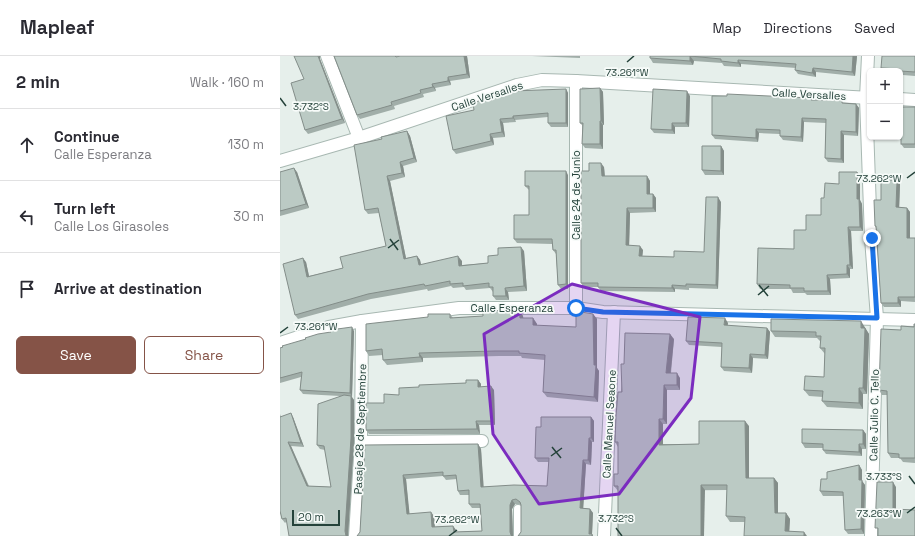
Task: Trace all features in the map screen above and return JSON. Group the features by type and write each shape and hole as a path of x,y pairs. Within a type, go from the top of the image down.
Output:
{"street":[{"path":"327,56 359,138"},
{"name":"Calle Julio C. Tello","path":"868,56 868,68"},
{"name":"Calle Versalles","path":"280,161 359,138 517,85 542,80 867,98"},
{"name":"Calle 24 de Junio","path":"576,81 576,308"},
{"path":"903,99 915,100"},
{"name":"Calle Julio C. Tello","path":"868,104 872,238 877,318 871,536"},
{"name":"Calle Esperanza","path":"280,343 329,327 459,308 576,308 614,312 915,320"},
{"name":"Calle Manuel Seaone","path":"604,536 614,312"},
{"name":"Pasaje 28 de Septiembre","path":"355,536 361,442 362,321"},
{"path":"361,442 482,441"}],"lane":[{"path":"518,510 518,536"}],"highlighted area":[{"path":"572,284 700,317 691,398 619,494 539,504 493,434 484,334"}],"building":[{"path":"294,56 318,56 342,119 305,130 291,83 304,79"},
{"path":"334,56 464,56 467,74 448,77 448,81 432,84 433,87 420,90 421,93 391,102 392,105 357,115"},
{"path":"650,56 690,56 690,61 650,58"},
{"path":"690,56 853,56 852,72 813,68 812,73 795,70 796,64 738,60 738,63 721,61 721,59"},
{"path":"882,56 915,56 915,72 903,71 903,68 881,68"},
{"path":"600,88 600,144 582,144 583,123 580,123 580,89"},
{"path":"566,89 566,123 548,123 548,113 513,116 513,118 500,119 502,132 490,134 491,141 453,150 446,116 474,110 473,103 489,97 499,96 499,94 513,93 513,91"},
{"path":"653,89 687,91 686,123 672,123 672,130 651,129"},
{"path":"727,94 811,98 811,100 842,100 842,103 856,104 856,132 841,131 841,159 825,158 826,119 802,118 801,137 780,136 780,130 756,129 756,138 712,135 712,96 727,96"},
{"path":"903,107 915,107 915,144 901,144 901,140 903,140"},
{"path":"407,131 414,158 400,162 402,173 387,176 404,259 417,256 419,265 458,256 459,266 488,263 488,256 498,255 498,248 521,247 524,286 505,288 506,296 493,296 493,287 489,287 489,283 463,286 463,283 450,284 450,281 425,286 424,284 368,294 295,315 283,264 303,258 307,277 343,268 340,257 386,246 378,208 365,210 354,145 382,139 381,137"},
{"path":"702,146 721,146 721,171 702,170"},
{"path":"589,163 601,163 602,176 647,176 647,194 653,194 653,208 627,208 626,245 640,246 639,256 674,257 674,251 704,252 706,197 718,197 716,285 686,284 686,286 672,285 672,288 598,287 598,283 581,283 581,171 589,171"},
{"path":"294,168 306,204 280,211 280,172"},
{"path":"525,171 566,171 566,284 558,285 556,250 553,250 552,239 514,239 514,215 529,215 529,186 525,186"},
{"path":"839,172 857,172 857,199 859,199 860,227 848,227 850,265 847,265 847,274 827,275 828,291 804,291 804,288 790,288 790,285 757,284 758,248 794,249 794,230 806,230 806,215 821,215 821,198 824,198 825,183 839,184"},
{"path":"881,180 897,180 896,207 907,208 907,238 915,238 915,297 898,297 898,303 881,303 874,200 881,200"},
{"path":"519,310 520,318 533,318 533,325 576,327 576,311 593,314 594,365 596,365 594,397 543,392 545,355 519,353 519,351 419,353 420,357 383,360 382,349 366,351 366,324 428,317 428,314 450,314 450,318 483,316 483,311"},
{"path":"688,317 725,318 724,325 767,328 765,355 750,354 749,368 721,367 722,343 686,341"},
{"path":"771,319 861,321 861,328 865,328 863,388 859,388 859,403 822,401 823,391 804,390 805,376 824,377 825,348 820,348 821,336 816,336 816,332 771,331"},
{"path":"914,324 915,458 899,458 899,454 888,453 887,391 879,390 881,329 901,330 901,326 914,327"},
{"path":"352,327 350,393 300,390 302,372 280,378 280,348 283,347 282,346 318,334 331,332 330,330"},
{"path":"625,333 670,334 666,373 677,373 677,385 664,385 663,419 659,419 659,445 699,444 699,421 745,421 746,478 774,478 775,513 786,513 785,531 804,532 804,536 744,536 745,517 726,516 727,485 701,485 701,536 618,536 618,486 614,486 614,474 618,474 618,442 615,442 618,392 622,392 621,364 624,364"},
{"path":"466,380 478,380 478,387 491,386 492,421 476,421 477,429 366,430 366,403 384,403 384,394 399,395 399,388 419,387 419,385 466,383"},
{"path":"344,395 351,396 351,438 345,531 346,536 289,536 286,518 282,519 280,511 280,417 291,413 301,443 288,442 307,486 331,487 324,446 317,445 318,404"},
{"path":"541,417 591,417 591,438 589,438 588,460 583,460 580,508 590,509 589,534 592,534 592,536 518,536 521,532 521,505 516,499 512,500 510,505 510,532 512,536 357,536 360,532 365,445 478,444 481,487 514,485 547,486 549,458 535,458 536,427 541,427","holes":["443,472 443,476 456,475 458,491 469,490 469,504 480,504 482,531 454,532 453,526 432,527 431,512 407,514 403,475"]},
{"path":"802,429 863,430 863,444 859,444 859,452 823,450 823,444 802,443"},
{"path":"859,465 859,480 862,480 861,529 845,530 843,492 820,491 821,479 827,479 827,472"},
{"path":"877,482 893,482 893,509 915,510 915,536 878,536 878,528 875,528"}],"route":[{"path":"576,308 603,312 877,318 872,238"}]}
